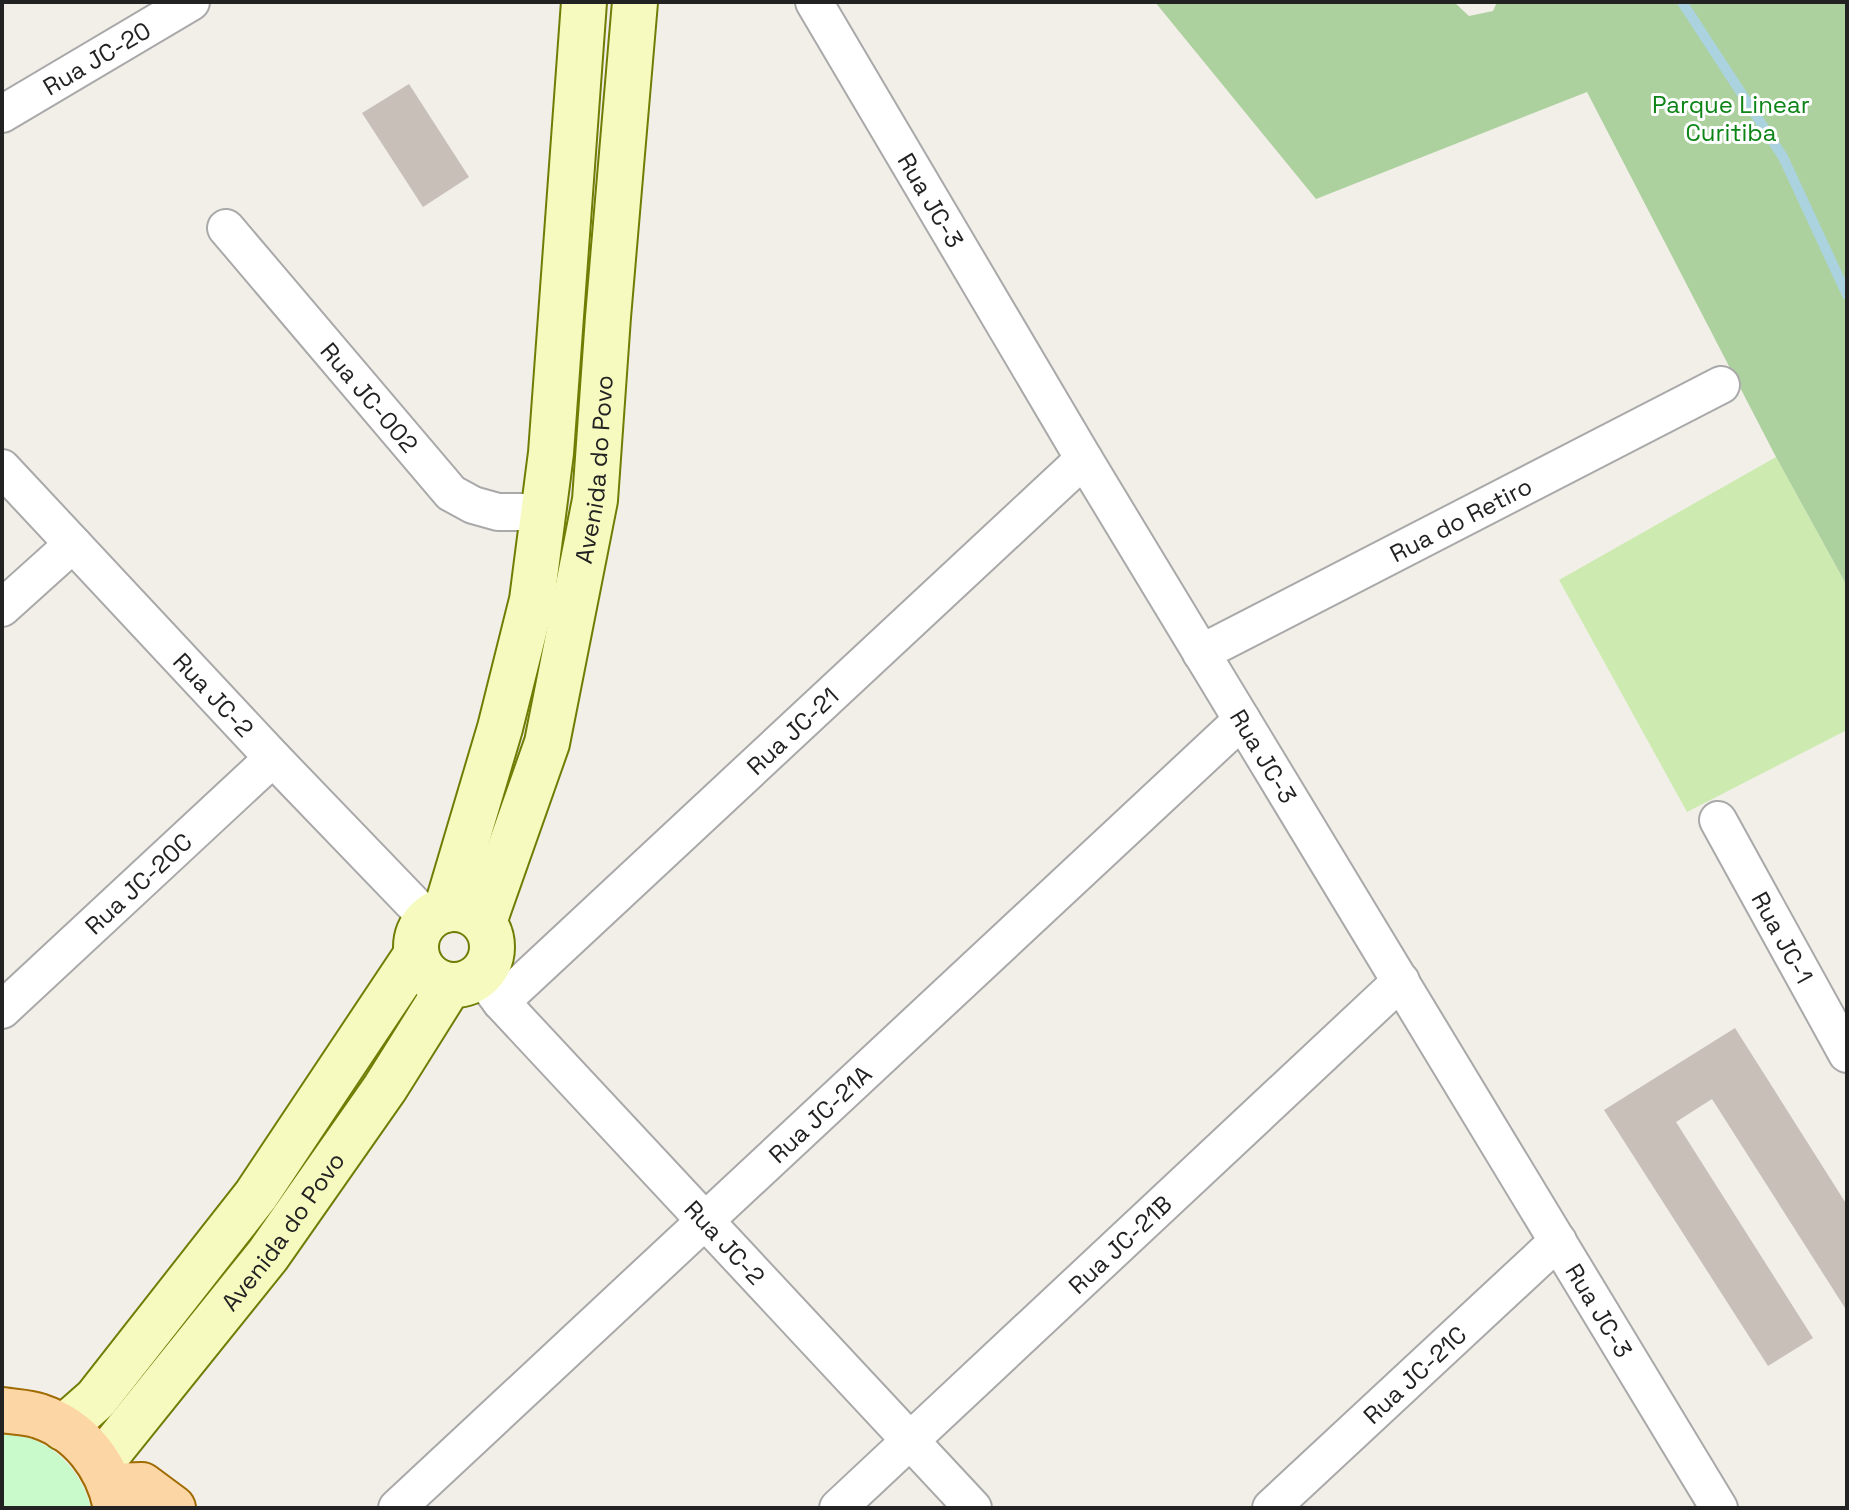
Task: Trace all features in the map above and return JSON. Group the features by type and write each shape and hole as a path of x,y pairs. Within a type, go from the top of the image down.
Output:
{"main road":[{"name":"Avenida do Povo","path":"444,926 500,728 532,600 551,453 584,2"},
{"name":"Avenida do Povo","path":"26,1411 96,1399 256,1195 444,926 547,743 595,500 635,2"},
{"name":"Avenida do Povo","path":"109,1486 385,1088 477,988 491,959 492,940 444,926"},
{"path":"444,926 423,970 434,980 477,988"},
{"path":"26,1411 84,1444 109,1486 142,1485 173,1508"}],"street":[{"name":"Rua JC-20","path":"2,114 191,2"},
{"name":"Rua JC-3","path":"814,2 1084,459 1716,1507"},
{"name":"Rua JC-002","path":"226,228 451,493 473,505 498,512 543,512"},
{"name":"Rua do Retiro","path":"1201,653 1721,385"},
{"name":"Rua JC-21","path":"477,988 1084,459"},
{"name":"Rua JC-2","path":"2,468 273,758 444,926"},
{"path":"2,608 73,544"},
{"name":"Rua JC-21A","path":"397,1508 1242,720"},
{"name":"Rua JC-20C","path":"2,1010 273,758"},
{"name":"Rua JC-1","path":"1718,820 1847,1054"},
{"name":"Rua JC-21B","path":"838,1508 1401,981"},
{"name":"Rua JC-2","path":"477,988 705,1221 973,1508"},
{"name":"Rua JC-21C","path":"1271,1508 1558,1241"}],"green space":[{"name":"Parque Linear Curitiba","path":"1155,2 1454,2 1469,16 1493,11 1497,2 1847,2 1847,586 1776,457 1587,92 1316,199"},
{"path":"1776,457 1847,586 1847,730 1687,812 1559,580"},
{"path":"2,1434 40,1442 60,1456 82,1485 91,1508 2,1508"}],"building":[{"path":"409,84 469,177 423,207 362,113"},
{"path":"1735,1028 1847,1205 1845,1308 1712,1099 1676,1122 1813,1338 1768,1366 1604,1110"}],"waterway":[{"path":"1682,2 1783,157 1847,295"}]}
